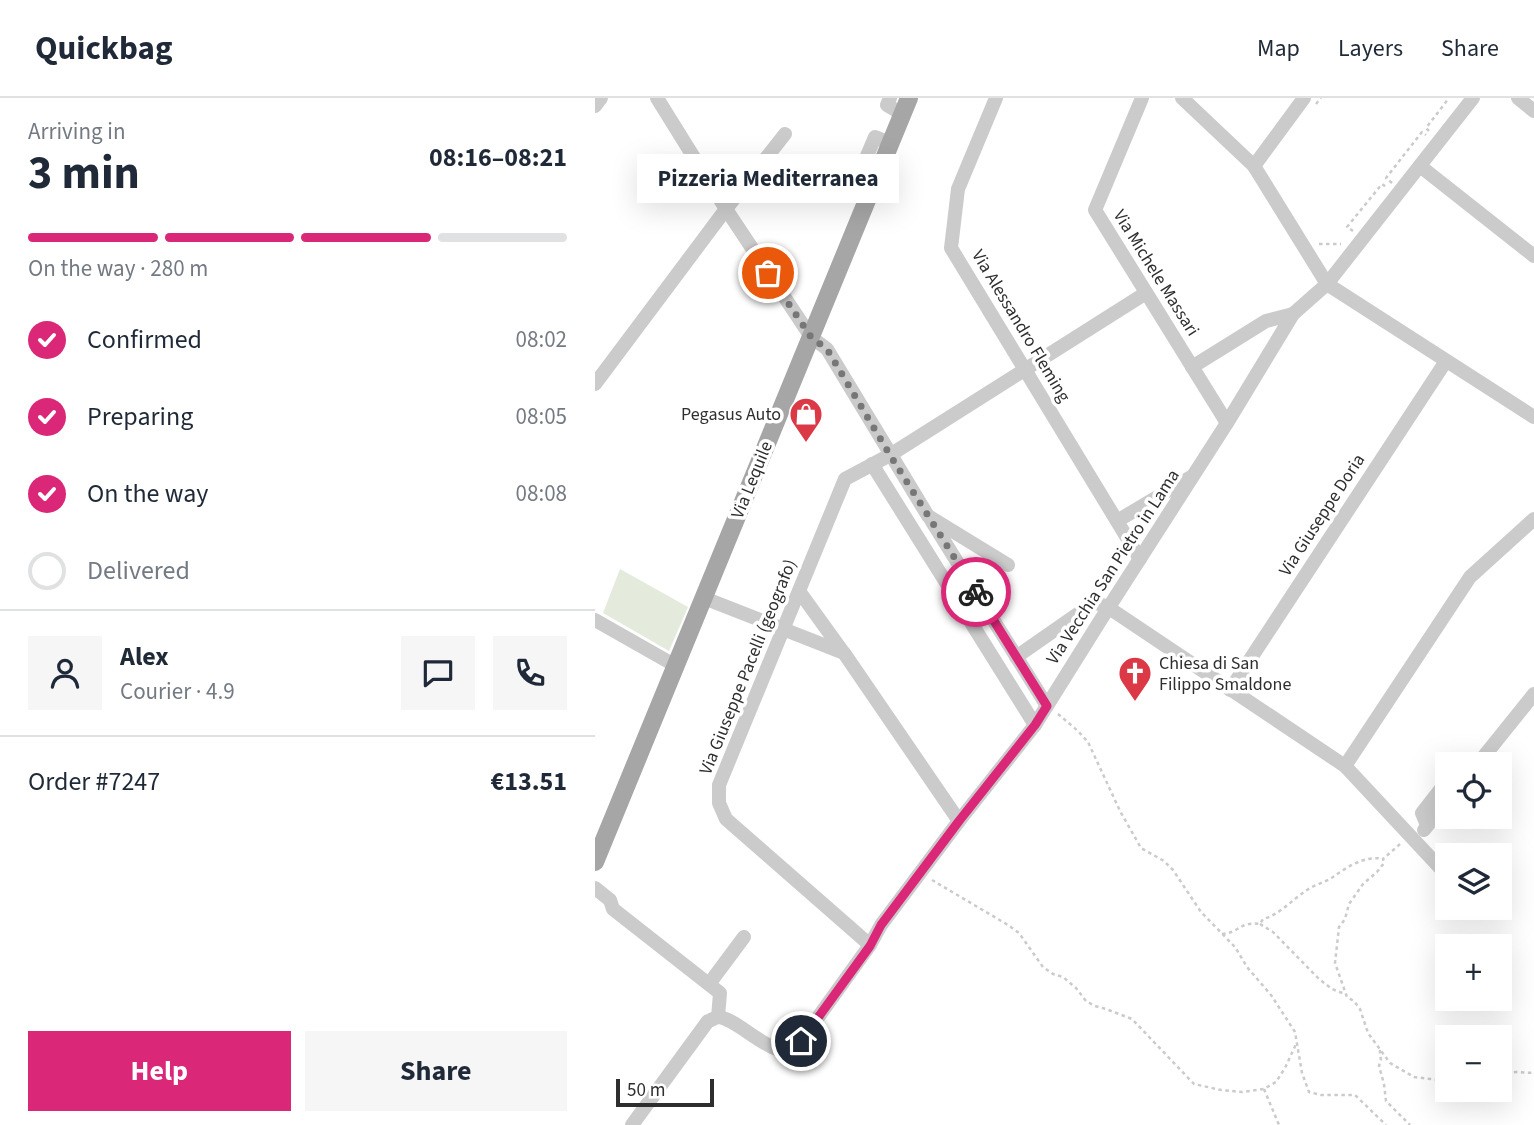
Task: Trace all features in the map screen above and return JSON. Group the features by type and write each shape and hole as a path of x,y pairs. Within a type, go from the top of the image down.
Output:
{"main road":[{"name":"Via Lequile","path":"595,862 905,106"}],"street":[{"path":"595,106 601,98"},
{"path":"657,98 726,209 811,337 827,349 1047,706"},
{"path":"890,98 887,105 905,106"},
{"name":"Via Alessandro Fleming","path":"996,98 958,189 951,248 1140,559"},
{"name":"Via Michele Massari","path":"1142,98 1095,211 1227,423"},
{"path":"1182,98 1254,166 1327,284 1534,417"},
{"path":"1254,166 1304,98"},
{"name":"Via Vecchia San Pietro in Lama","path":"718,1017 782,1050 793,1049 816,1023 870,946 881,925 1035,725 1293,314 1327,284 1473,98"},
{"path":"1518,98 1534,111"},
{"path":"598,373 785,134"},
{"path":"1420,166 1534,256"},
{"name":"Via Giuseppe Pacelli (geografo)","path":"870,946 726,819 719,803 719,785 845,479 890,455 1146,293"},
{"path":"1192,367 1266,321 1293,314"},
{"name":"Via Giuseppe Doria","path":"1230,690 1446,361"},
{"path":"872,464 1035,725"},
{"path":"1117,522 1194,475"},
{"path":"928,516 1008,565"},
{"path":"1345,766 1470,577 1534,519"},
{"path":"799,591 959,821"},
{"path":"704,598 843,653"},
{"path":"1016,657 1095,602 1109,608 1345,766 1435,862"},
{"path":"595,620 675,666"},
{"path":"1487,752 1534,694"},
{"path":"1427,825 1422,813 1435,796"},
{"path":"1412,837 1435,815"},
{"path":"595,888 610,900 613,909 720,993 718,1017 708,1021 632,1125"},
{"path":"709,984 744,937"}],"path":[{"path":"1354,233 1347,227 1382,184 1390,189 1394,184 1386,178 1422,132 1429,138 1432,134 1426,128 1449,98"},
{"path":"1312,241 1331,245 1349,240"},
{"path":"1047,706 1078,730 1088,742 1120,811 1141,848 1164,861 1173,870 1201,912 1235,947 1247,967 1271,995 1295,1032 1302,1073 1309,1092 1321,1096 1355,1095 1386,1125"},
{"path":"1260,924 1263,919 1271,917 1305,890 1367,859 1383,859 1412,837"},
{"path":"1345,994 1335,963 1339,927 1345,919 1349,904 1363,884 1384,863 1383,859"},
{"path":"921,872 1019,933 1043,967 1063,977 1086,1001 1132,1019 1194,1084 1242,1092 1264,1089 1276,1082 1297,1041"},
{"path":"1222,934 1233,933 1247,923 1260,924 1273,932 1319,979 1332,989 1345,994 1360,1009 1368,1033 1397,1068 1414,1077 1435,1080"},
{"path":"1380,1050 1379,1066 1386,1101 1410,1125"},
{"path":"1512,1072 1534,1073"},
{"path":"1264,1089 1279,1125"}],"shaded area":[{"path":"620,569 688,607 669,651 603,613"}],"way so far":[{"path":"768,273 811,337 827,349 976,592"}],"place":[{"name":"Pizzeria Mediterranea","path":"768,273"},
{"name":"Pegasus Auto","path":"806,444"},
{"name":"Chiesa di San Filippo Smaldone","path":"1135,703"}],"route":[{"path":"801,1041 870,946 881,925 1047,706 976,592"}]}
